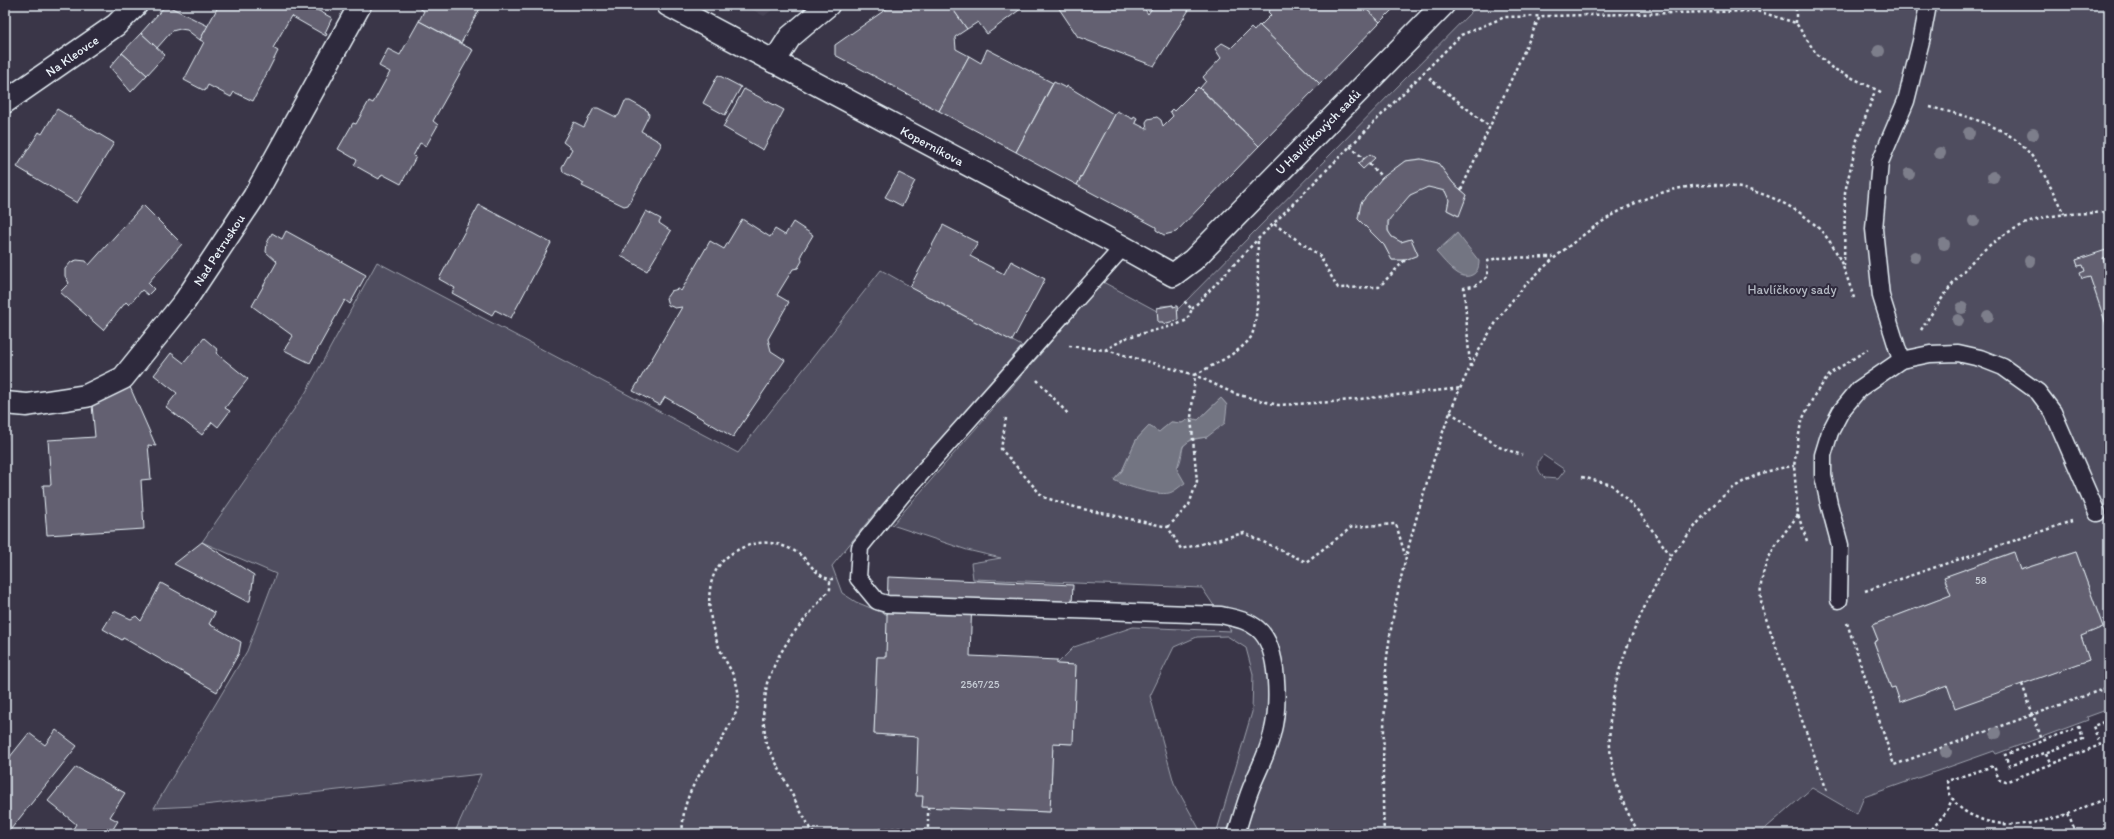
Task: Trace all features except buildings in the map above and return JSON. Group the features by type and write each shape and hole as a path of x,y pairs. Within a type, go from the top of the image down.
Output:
{"street":[{"name":"Na Kleovce","path":"5,102 116,25 136,5"},
{"name":"Nad Petruskou","path":"5,403 27,405 86,396 123,378 185,301 254,197 360,5"},
{"name":"Koperníkova","path":"668,5 1173,275 1193,260"},
{"path":"774,62 790,37 828,5"},
{"name":"U Havlíčkových sadů","path":"1193,260 1443,5"}],"lane":[{"path":"1901,360 1881,296 1874,229 1880,162 1906,101 1922,37 1928,5"},
{"path":"1123,247 902,495 860,547 858,578 877,601 887,604 1221,614 1242,620 1257,628 1266,638 1272,650 1275,664 1275,715 1267,751 1251,789 1236,834"},
{"path":"1840,600 1840,545 1828,504 1823,476 1823,455 1830,432 1841,411 1858,390 1901,360 1930,354 1958,353 1997,365 2018,376 2038,392 2053,412 2097,513"}],"path":[{"path":"1796,5 1796,23 1815,52 1832,68 1875,90 1906,101 1964,116 1988,125 2014,138 2031,156 2064,214"},
{"path":"1105,350 1128,337 1176,325 1187,320 1192,309 1258,240 1461,35 1505,17 1742,10 1757,11 1796,23"},
{"path":"1461,190 1540,16"},
{"path":"1429,78 1490,127"},
{"path":"1350,146 1364,159"},
{"path":"1369,164 1380,175"},
{"path":"1384,834 1381,783 1387,651 1405,557 1432,465 1450,412 1470,368 1495,324 1520,292 1554,257 1607,218 1656,194 1683,187 1712,184 1739,187 1779,201 1812,222 1828,239 1844,266 1856,303"},
{"path":"1901,360 1959,276 1981,253 2016,228 2034,220 2064,214 2109,212"},
{"path":"1274,224 1319,255 1338,288 1379,287 1405,260"},
{"path":"1195,375 1231,353 1250,339 1257,318 1258,240"},
{"path":"1470,368 1464,288 1477,286 1487,277 1488,261 1497,258 1554,257"},
{"path":"1182,299 1192,309"},
{"path":"1062,345 1105,350 1195,375 1235,394 1278,405 1332,402 1462,388"},
{"path":"1870,348 1879,375"},
{"path":"1168,528 1189,505 1197,482 1191,418 1195,375"},
{"path":"1037,380 1069,415"},
{"path":"1007,410 1001,449 1043,497 1078,508 1168,528 1181,549 1244,534 1306,562 1352,528 1396,524 1405,557"},
{"path":"1450,412 1499,447 1522,455"},
{"path":"1640,834 1621,800 1609,754 1610,714 1618,672 1638,619 1671,556 1714,504 1738,483 1755,474 1773,468 1794,466"},
{"path":"1582,476 1612,485 1639,512 1671,556"},
{"path":"2097,513 1840,600 1894,764 2109,688"},
{"path":"1798,515 1770,552 1766,561 1760,597 1762,607 1827,791"},
{"path":"682,834 686,804 696,783 732,721 738,706 739,691 735,679 722,653 713,625 709,599 710,581 725,558 741,548 758,543 775,543 790,548 803,557 815,571 830,580 830,589 791,636 777,659 767,683 762,716 766,743 801,812 814,834"},
{"path":"2022,684 2042,740"},
{"path":"2109,720 2093,726 2100,745 2051,765 2006,782 2000,780 1994,766 1947,782 1952,799 1974,817 1998,825 2032,824 2068,814 2109,797"},
{"path":"2079,727 2083,739 2009,766 2005,755 2042,740 2079,727"},
{"path":"2046,753 2051,765"},
{"path":"1928,834 1947,811 1952,799"},
{"path":"856,834 870,830 911,828 928,833 928,807"},
{"path":"2068,814 2076,834"}],"shaded area":[{"path":"744,5 779,5 764,16"}],"green space":[{"name":"Havlíčkovy sady","path":"1478,5 2109,5 2109,284 2103,258 2108,256 2106,251 2076,260 2078,266 2083,265 2087,277 2090,277 2109,333 2109,709 2087,717 2088,720 1996,754 1994,751 1864,797 1857,814 1812,788 1759,834 1216,834 1252,712 1253,674 1246,648 1227,636 1197,637 1174,647 1150,696 1174,783 1202,834 454,834 481,774 195,806 154,808 247,651 276,574 202,542 306,392 377,262 738,453 881,270 943,305 1022,346 873,515 832,566 842,593 856,602 888,615 886,657 877,657 874,734 919,737 916,795 923,796 923,807 1050,812 1053,743 1072,744 1076,665 1057,664 1074,647 1133,627 1231,631 1202,588 973,579 971,563 1001,558 967,550 892,525 1103,282 1157,311 1157,308 1161,308 1161,306 1173,305 1173,307 1177,306 1177,309","holes":["1421,159 1438,163 1453,183 1467,195 1458,216 1447,210 1449,200 1445,191 1429,187 1423,188 1408,197 1390,218 1388,225 1389,232 1392,237 1401,242 1411,239 1418,255 1405,260 1392,260 1384,245 1358,219 1361,203 1382,178 1405,161","1457,233 1457,273 1436,252","1221,398 1227,405 1207,437 1189,441 1185,444 1180,463 1176,470 1153,492 1124,485 1114,480 1122,471 1136,440 1149,426 1159,432 1171,422 1182,423 1191,419 1198,420","1543,455 1565,470 1558,479 1545,478 1540,473 1538,467 1539,461","2013,552 2020,570 2076,552 2103,627 2081,636 2089,660 1955,707 1947,685 1900,701 1895,687 1891,688 1874,642 1878,640 1872,625 1951,595 1945,577"]}],"water":[{"path":"1457,233 1479,261 1477,271 1472,275 1467,276 1457,273 1447,265 1436,252"},
{"path":"1221,398 1227,405 1225,423 1207,437 1192,439 1183,446 1177,469 1185,483 1173,491 1164,494 1141,490 1114,480 1122,471 1136,440 1149,426 1159,432 1171,422 1182,423 1191,418 1198,420"}]}
